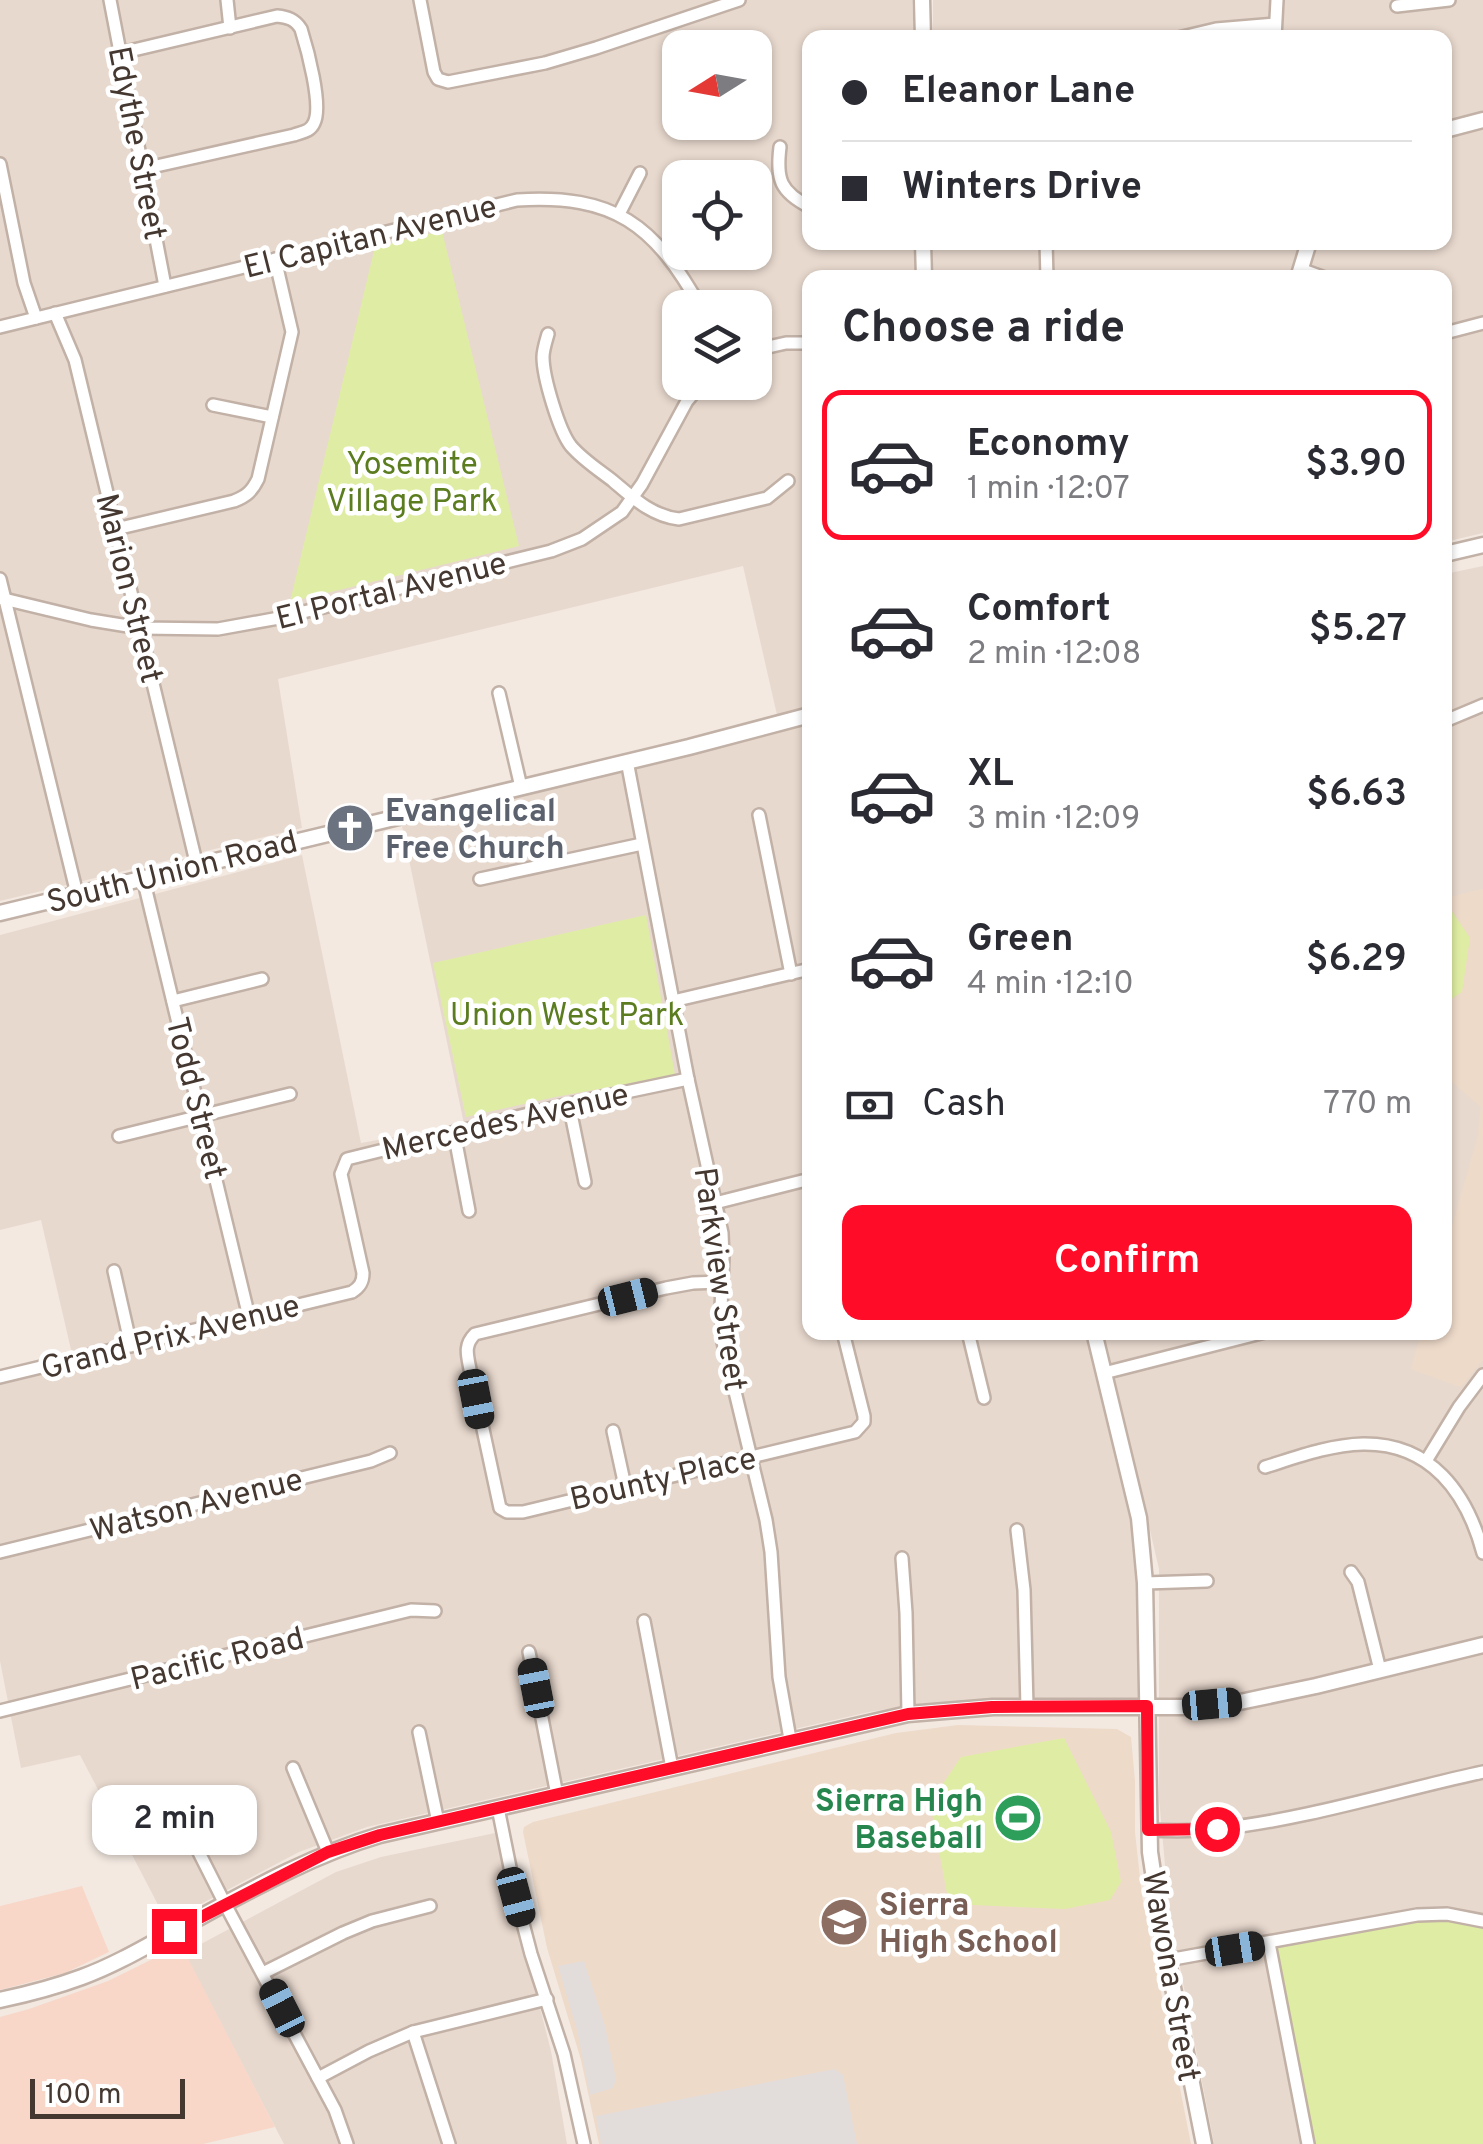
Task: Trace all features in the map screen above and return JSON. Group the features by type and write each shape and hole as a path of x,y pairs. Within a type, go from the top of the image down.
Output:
{"street":[{"name":"Edythe Street","path":"110,0 166,286"},
{"path":"227,0 230,28"},
{"path":"420,0 434,72 438,79 448,82 596,48 739,0"},
{"path":"922,0 922,30"},
{"path":"1275,30 1277,0"},
{"path":"1398,6 1449,0"},
{"path":"121,53 286,16 297,23 304,37 317,105 313,126 294,136 143,169"},
{"path":"1208,30 1255,30"},
{"path":"1452,128 1483,120"},
{"path":"780,147 779,178 787,192 802,202"},
{"path":"0,164 24,283 36,318"},
{"path":"619,214 640,174"},
{"name":"El Capitan Avenue","path":"0,327 516,200 553,198 619,214 660,248 691,290"},
{"path":"116,529 244,497 253,490 292,332 276,259"},
{"name":"Marion Street","path":"55,313 75,360 197,866"},
{"path":"1452,331 1483,323"},
{"path":"548,334 542,357 558,421 568,442 651,510 680,519 767,498 788,480"},
{"path":"772,347 802,343"},
{"name":"El Portal Avenue","path":"2,598 140,628 203,630 248,624 550,551 582,539 622,512 688,400"},
{"path":"213,405 272,417"},
{"path":"1452,552 1483,545"},
{"path":"0,579 78,894"},
{"path":"499,694 521,787"},
{"path":"1452,718 1483,705"},
{"name":"South Union Road","path":"0,912 802,718"},
{"name":"Parkview Street","path":"627,761 688,1079 722,1232 723,1342 766,1520 778,1677 790,1739"},
{"path":"759,815 790,974"},
{"path":"480,880 642,844"},
{"name":"Todd Street","path":"144,878 249,1317"},
{"path":"673,1002 802,971"},
{"path":"173,1000 262,979"},
{"name":"Mercedes Avenue","path":"340,1295 358,1288 363,1280 341,1174 347,1159 688,1079"},
{"path":"119,1136 290,1094"},
{"path":"570,1104 586,1182"},
{"path":"454,1132 469,1211"},
{"path":"715,1203 802,1181"},
{"path":"114,1271 131,1346"},
{"name":"Bounty Place","path":"721,1282 666,1288 475,1334 469,1340 470,1369 500,1508 512,1513 855,1432 864,1416 846,1340"},
{"name":"Grand Prix Avenue","path":"0,1377 340,1295"},
{"path":"970,1340 984,1398"},
{"name":"Wawona Street","path":"1096,1340 1139,1518 1146,1582 1148,1830 1154,1884 1204,2144"},
{"path":"1104,1373 1211,1340"},
{"path":"1426,1461 1483,1375"},
{"path":"612,1431 625,1486"},
{"path":"1265,1467 1313,1452 1361,1444 1402,1450 1426,1461 1457,1491 1470,1514 1483,1553"},
{"name":"Watson Avenue","path":"0,1552 371,1461 390,1452"},
{"path":"1017,1530 1024,1590 1027,1707"},
{"path":"902,1558 908,1714"},
{"path":"1351,1572 1358,1582 1380,1670"},
{"path":"1146,1582 1207,1581"},
{"name":"Pacific Road","path":"0,1712 389,1615 411,1610 435,1612"},
{"path":"644,1621 672,1768"},
{"path":"0,2000 83,1977 328,1852 380,1835 908,1714 951,1709 1183,1707 1240,1702 1483,1644"},
{"path":"529,1652 557,1795"},
{"path":"419,1732 438,1822"},
{"path":"292,1768 328,1852"},
{"path":"1148,1830 1196,1831 1256,1824 1483,1772"},
{"path":"172,1796 318,2078 347,2144"},
{"path":"498,1808 516,1897 564,2054 584,2144"},
{"path":"264,1973 358,1927 430,1906"},
{"path":"1168,1960 1417,1915 1447,1914 1483,1921"},
{"path":"1268,1944 1308,2144"},
{"path":"318,2078 413,2032 547,1999"},
{"path":"413,2032 449,2144"}],"shaded area":[{"path":"0,0 912,0 914,30 802,30 802,250 918,250 919,270 802,270 802,708 777,715 743,566 278,679 302,828 0,901"},
{"path":"933,0 1483,0 1483,533 1452,540 1452,270 932,270 933,250 1452,250 1452,30 933,30"},
{"path":"1483,566 1483,2144 1214,2144 1169,1910 1159,1798 1159,1569 1106,1340 1452,1340 1452,573"},
{"path":"802,723 802,1340 1088,1340 1134,1526 1142,1700 926,1703 869,1712 367,1827 299,1852 167,1922 80,1755 21,1768 0,1661 0,1385 75,1367 41,1220 0,1230 0,935 302,855 361,1143 464,1124 402,826"},
{"path":"1483,889 1483,1360 1461,1387 1411,1369 1419,1340 1452,1340 1452,1226 1477,1140 1481,1107 1452,1082 1452,896"},
{"name":"Sierra High School","path":"958,1725 1117,1729 1131,1737 1142,1896 1191,2144 599,2144 581,2060 547,1948 524,1827 896,1733"},
{"path":"495,1833 551,2051 567,2144 284,2144 184,1953 336,1872 381,1857"},
{"path":"82,1886 109,1952 65,1973 0,1990 0,1906"},
{"path":"181,1945 275,2127 203,2144 0,2144 0,2017 108,1981"},
{"path":"584,1961 605,2026 616,2079 613,2088 590,2095 577,2030 558,1966"},
{"path":"835,2069 843,2075 857,2144 601,2144 596,2116"}],"green space":[{"name":"Yosemite Village Park","path":"442,231 519,546 290,602 375,247"},
{"path":"1452,911 1470,938 1462,992 1452,998"},
{"name":"Union West Park","path":"646,915 675,1075 466,1117 433,963"},
{"name":"Sierra High Baseball","path":"1064,1738 1111,1832 1121,1882 1110,1900 1065,1909 949,1904 930,1803 961,1757"},
{"path":"1417,1915 1483,1921 1483,2144 1308,2144 1269,1943"}],"place":[{"name":"Evangelical Free Church","path":"350,828"},
{"name":"Sierra High Baseball","path":"1018,1818"},
{"name":"Sierra High School","path":"844,1922"}],"route":[{"path":"174,1931 348,1844 790,1739 951,1709 1147,1706 1148,1830 1217,1829"}]}
